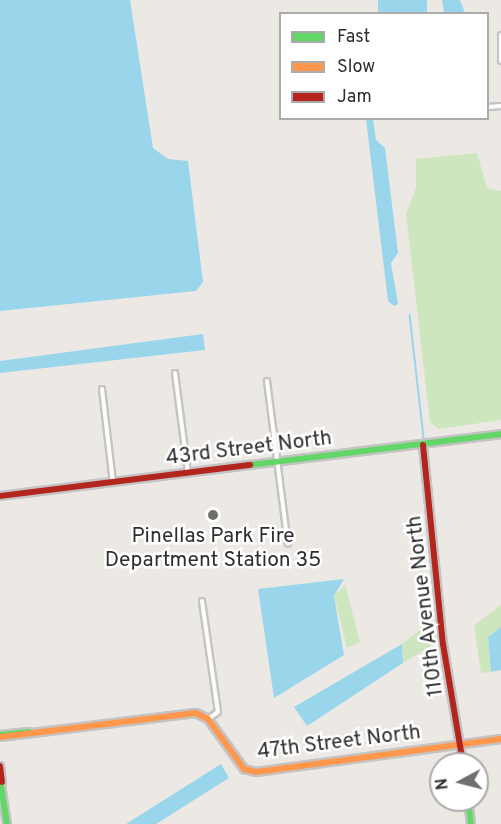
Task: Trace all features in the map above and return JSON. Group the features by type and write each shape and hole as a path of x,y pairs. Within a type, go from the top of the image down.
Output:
{"main road":[{"name":"43rd Street North","path":"0,496 501,434"},
{"name":"110th Avenue North","path":"423,445 443,644 461,752"},
{"path":"0,736 27,735 196,713 208,719"},
{"name":"47th Street North","path":"208,719 239,763 256,772 501,739"},
{"path":"0,766 9,824"},
{"path":"0,779 9,824"}],"street":[{"path":"501,35 498,42 501,61"},
{"path":"175,374 188,472"},
{"path":"267,381 288,544"},
{"path":"102,389 113,483"},
{"path":"202,601 218,712 208,719"}],"green space":[{"path":"477,153 487,188 501,191 501,420 439,429 430,422 406,214 416,188 416,159"},
{"path":"345,585 360,642 347,648 334,596"},
{"path":"501,605 501,627 488,637 491,672 481,673 474,625"},
{"path":"429,623 431,646 403,663 402,644"}],"water":[{"path":"0,0 130,0 153,148 168,159 188,161 203,282 196,291 0,311"},
{"path":"378,0 427,0 427,12 378,12"},
{"path":"442,0 460,0 465,12 444,12"},
{"path":"366,120 373,120 376,140 385,148 398,253 391,263 398,304 394,306 388,301"},
{"path":"203,334 205,350 0,373 0,361"},
{"path":"344,579 334,596 344,655 274,698 258,589"},
{"path":"501,627 501,670 491,672 488,637"},
{"path":"402,644 403,663 307,726 294,707"},
{"path":"221,764 229,778 156,824 126,824"}],"waterway":[{"path":"410,315 424,438"}],"traffic: fast":[{"path":"250,465 501,434"},
{"path":"0,735 29,732"},
{"path":"0,779 7,824"},
{"path":"470,812 471,824"}],"traffic: slow":[{"path":"0,737 196,713 208,719 244,769 256,772 501,739"}],"traffic: jam":[{"path":"423,445 443,644 461,752"},
{"path":"0,496 250,465"},
{"path":"0,766 2,782"}],"place":[{"name":"Pinellas Park Fire Department Station 35","path":"213,515"}]}
